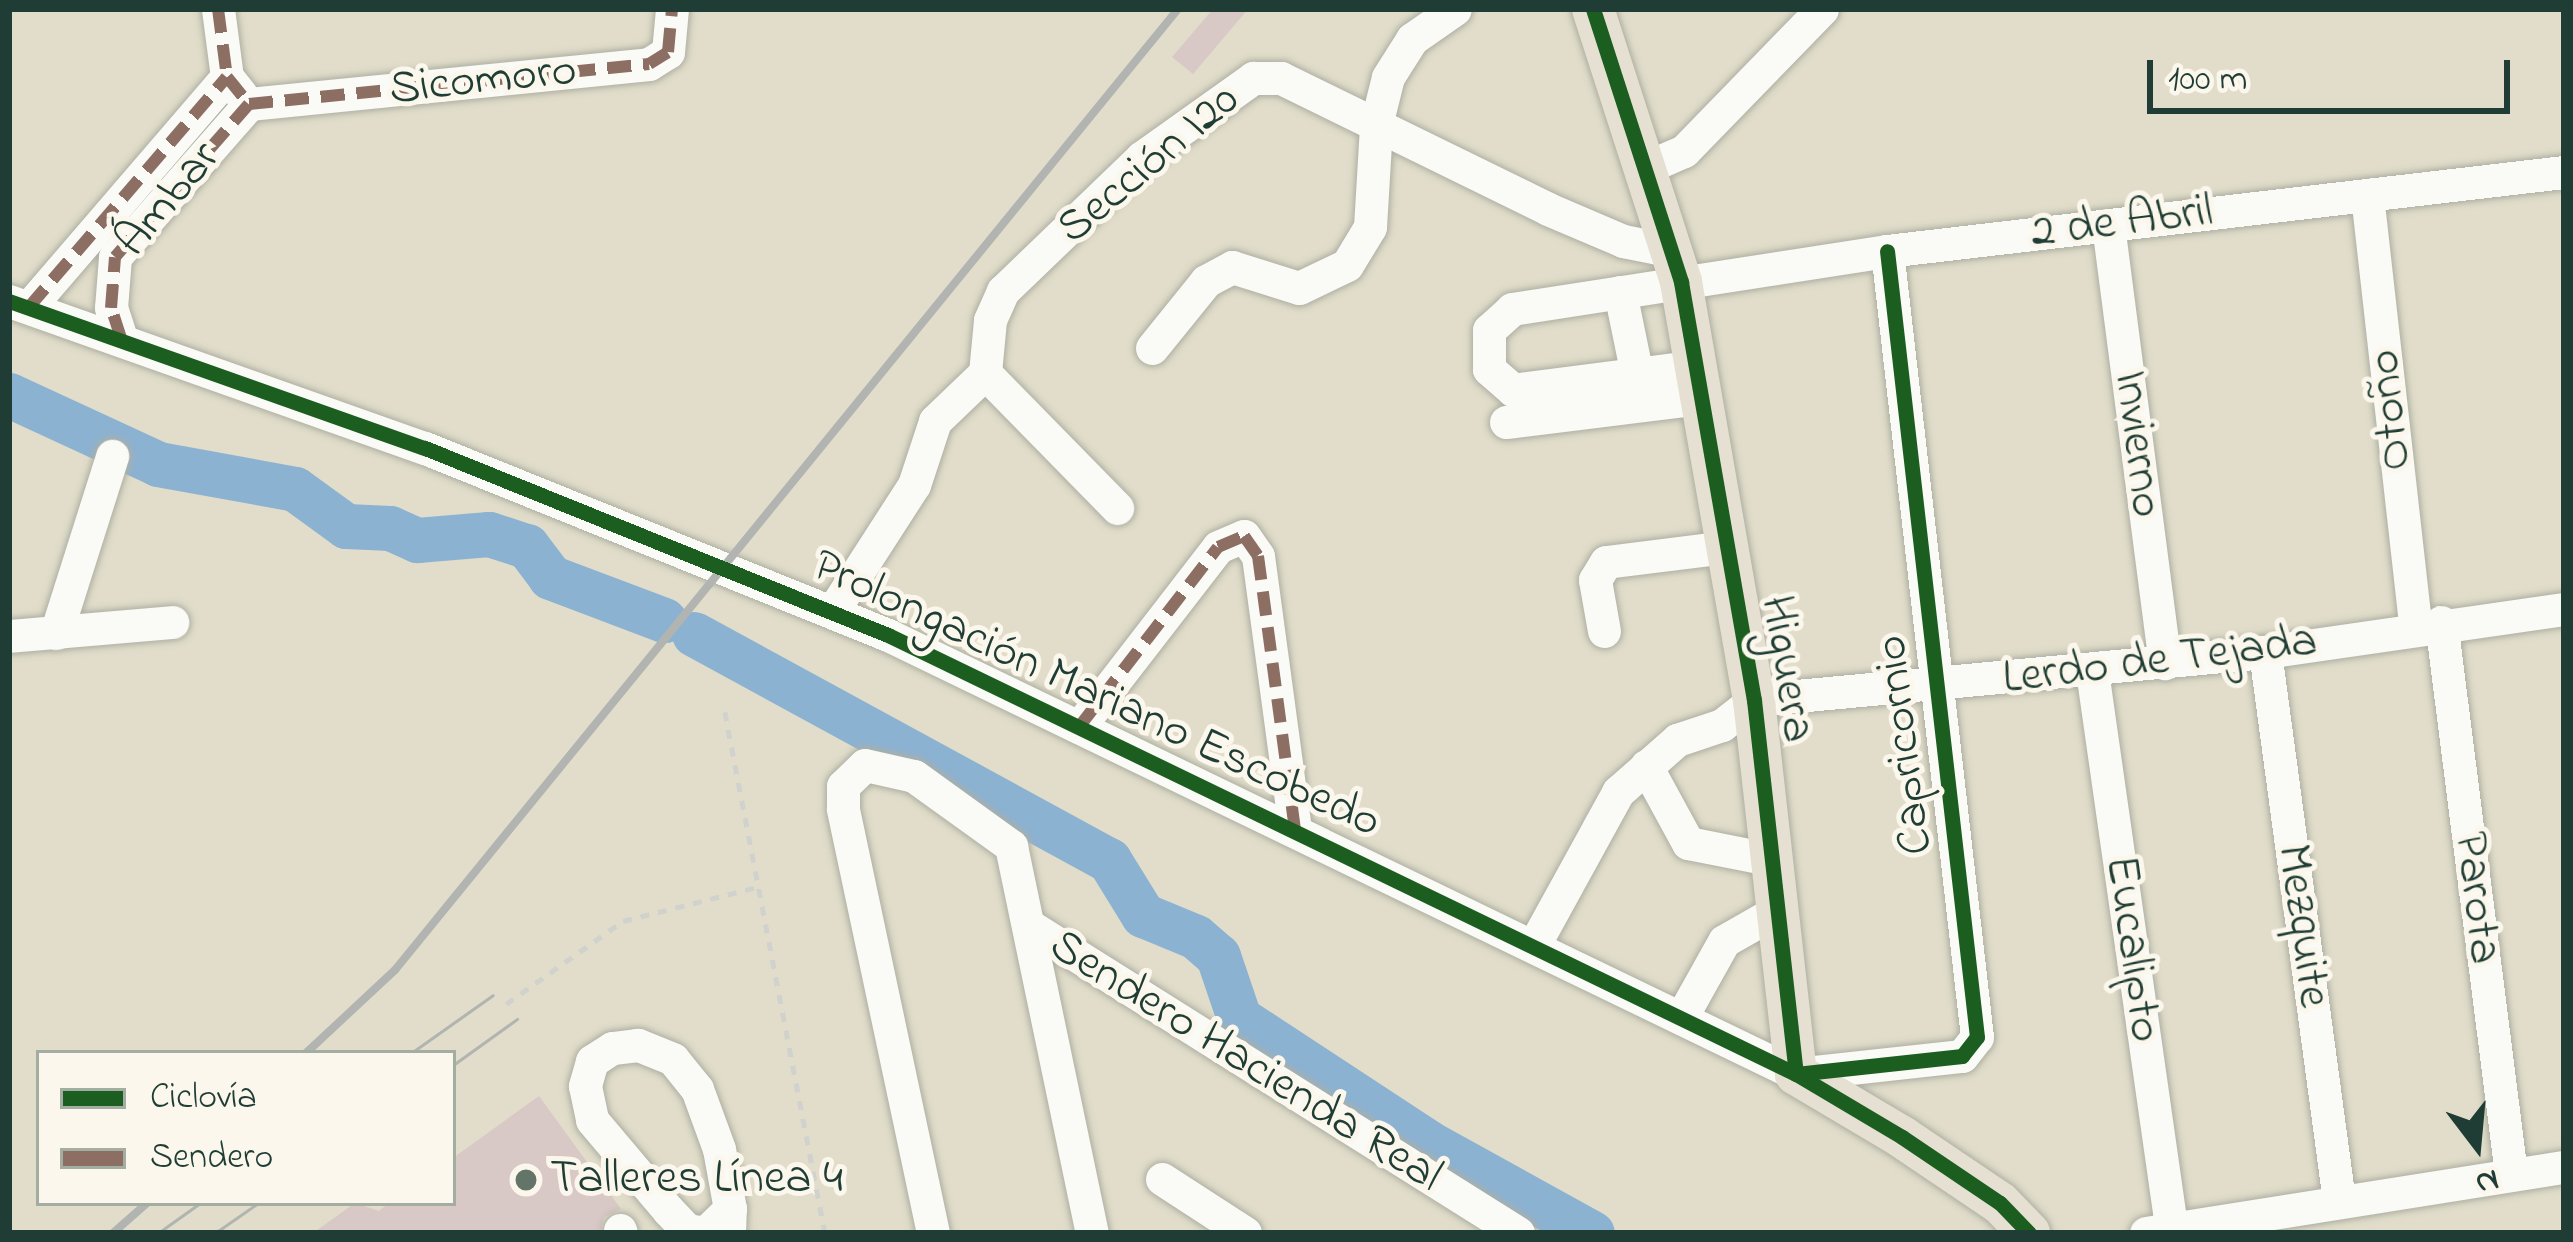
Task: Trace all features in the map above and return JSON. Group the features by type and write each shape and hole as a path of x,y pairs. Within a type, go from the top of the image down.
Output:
{"main road":[{"name":"Higuera","path":"1593,9 1677,266 1700,382 1754,700 1796,1074"},
{"path":"1796,1074 1922,1150 2029,1233"}],"street":[{"name":"Ámbar","path":"121,338 111,308 115,257 249,104 227,76 218,9"},
{"name":"Sicomoro","path":"249,104 649,64 668,52 672,9"},
{"path":"1647,167 1684,151 1822,9"},
{"path":"1152,348 1206,281 1232,267 1299,288 1347,265 1370,226 1376,125 1388,76 1439,14"},
{"name":"Ámbar","path":"19,304 227,76"},
{"name":"Sección I20","path":"985,373 990,320 1003,291 1141,158 1253,78 1282,78 1677,266"},
{"name":"2 de Abril","path":"1637,375 1514,390 1489,369 1489,330 1499,316 1620,292 1677,266 1887,250 2564,172"},
{"name":"Otoño","path":"2367,195 2428,624"},
{"name":"Invierno","path":"2108,225 2165,663"},
{"name":"Capricornio","path":"1796,1074 1962,1056 1976,1046 1887,250"},
{"path":"1620,292 1637,375 1700,382"},
{"name":"Prolongación Mariano Escobedo","path":"19,304 425,448 832,612 1796,1074"},
{"path":"832,612 897,516 935,421 985,373 1118,508"},
{"path":"1506,422 1700,382"},
{"path":"56,633 112,456"},
{"path":"1079,727 1218,547 1244,536 1258,556 1295,830"},
{"path":"1604,632 1594,580 1606,562 1727,547"},
{"name":"Lerdo de Tejada","path":"1754,700 1938,688 2265,652 2428,624 2564,609"},
{"path":"9,636 172,622"},
{"name":"Parota","path":"2428,624 2511,1174"},
{"name":"Mezquite","path":"2265,652 2339,1201"},
{"name":"Eucalipto","path":"2092,670 2159,1230"},
{"path":"1534,945 1618,792 1646,766 1754,700"},
{"name":"Sendero Hacienda Real","path":"933,1233 843,786 851,772 881,764 914,776 1001,833 1033,928 1092,1233"},
{"path":"1646,766 1688,843 1774,860"},
{"path":"1681,1018 1724,941 1780,909"},
{"name":"Sendero Hacienda Real","path":"1033,928 1518,1233"},
{"path":"638,1045 673,1059 697,1089 730,1221 705,1233 687,1230 668,1210 592,1120 584,1086 592,1061 638,1045"},
{"path":"2159,1230 2564,1167"},
{"path":"1162,1179 1239,1231"}],"path":[{"path":"725,712 825,1233"},
{"path":"506,1004 623,921 758,886"}],"building":[{"path":"1213,9 1248,9 1193,74 1172,57"},
{"name":"Talleres Línea 4","path":"539,1096 621,1209 604,1217 600,1233 313,1233 351,1206 379,1211 385,1206 456,1206 456,1156"}],"waterway":[{"path":"9,395 158,464 295,489 346,526 390,528 417,540 489,534 527,546 550,577 664,620"},
{"path":"694,634 1109,860 1143,915 1196,937 1218,956 1239,1018 1429,1143 1592,1233"}],"tram line":[{"path":"415,1050 493,995"},
{"path":"456,1063 517,1019"},
{"path":"158,1233 196,1206"},
{"path":"215,1233 254,1206"}],"railway":[{"path":"309,1050 395,970 1178,9"},
{"path":"113,1233 144,1206"}],"marked path":[{"path":"218,9 227,77 249,104"},
{"path":"249,104 649,64 668,52 672,9"},
{"path":"29,307 227,77"},
{"path":"121,338 111,308 115,257 249,104"},
{"path":"1079,727 1218,547 1244,536 1258,556 1295,830"}],"cycle path":[{"path":"1593,9 1681,282 1754,700 1796,1074 2000,1203 2029,1233"},
{"path":"9,301 425,448 888,635 1796,1074 1962,1056 1977,1037 1887,251"}],"place":[{"name":"Talleres Línea 4","path":"526,1180"}]}
